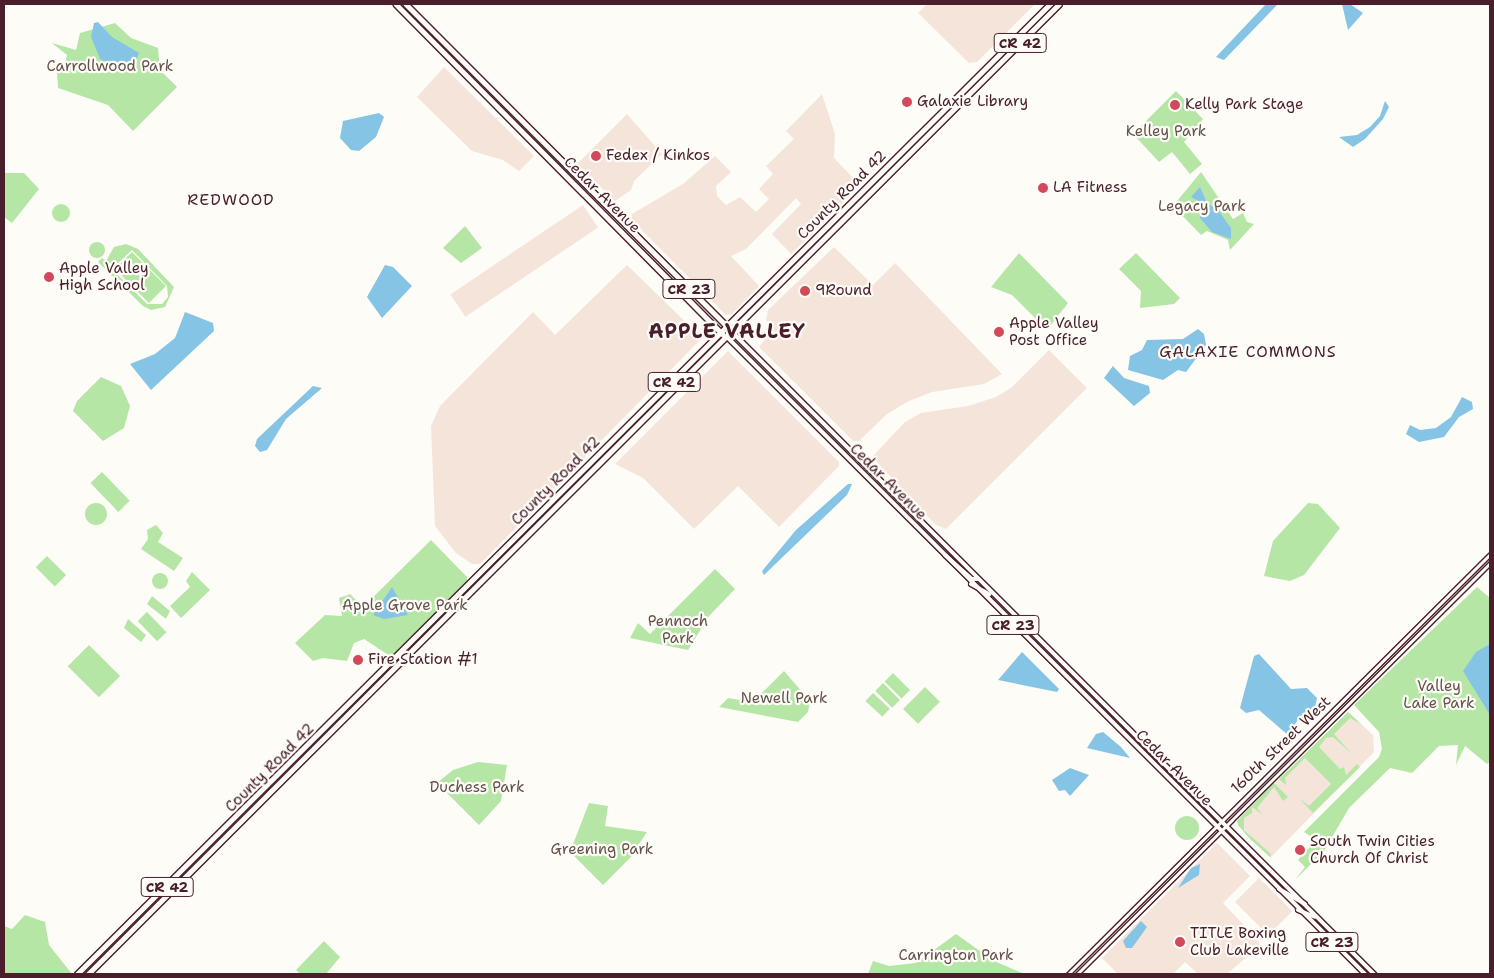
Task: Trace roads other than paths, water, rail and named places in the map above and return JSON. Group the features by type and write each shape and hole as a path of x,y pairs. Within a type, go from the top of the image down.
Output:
{"highway":[{"name":"Cedar Avenue","path":"396,4 728,338"},
{"name":"Cedar Avenue","path":"406,4 733,333"},
{"name":"County Road 42","path":"77,974 728,328 1050,4"},
{"name":"County Road 42","path":"88,974 728,338 1059,4"}],"main road":[{"name":"Cedar Avenue","path":"733,333 1374,974"},
{"name":"Cedar Avenue","path":"728,338 1219,832 1366,974"},
{"name":"160th Street West","path":"1068,974 1214,826 1490,554"},
{"path":"943,555 977,579"},
{"name":"160th Street West","path":"1077,974 1490,563"},
{"path":"971,584 1001,602"},
{"path":"1277,888 1305,904"},
{"path":"1298,910 1321,921"}],"water":[{"path":"1266,4 1278,4 1224,60 1216,57"},
{"path":"1342,4 1350,4 1363,13 1348,30"},
{"path":"98,22 112,37 139,53 134,65 116,68 100,59 91,37 94,23"},
{"path":"1385,101 1389,107 1383,119 1365,139 1353,147 1339,137 1357,135 1370,127 1380,116"},
{"path":"379,113 384,117 376,137 359,151 351,150 340,138 343,121"},
{"path":"1200,187 1207,203 1218,210 1231,228 1231,239 1212,232 1200,218 1197,200 1191,197"},
{"path":"385,265 393,267 412,286 382,318 367,297"},
{"path":"185,312 213,323 214,331 151,390 130,364 155,354 175,338"},
{"path":"1198,329 1204,334 1206,345 1186,372 1178,370 1163,380 1128,370 1130,356 1142,350 1147,340 1183,339"},
{"path":"1113,366 1124,378 1149,386 1150,393 1134,406 1104,378"},
{"path":"313,386 322,388 286,419 267,450 260,452 255,446 257,439"},
{"path":"1462,397 1472,402 1473,409 1459,417 1444,437 1419,442 1406,434 1410,425 1420,430 1436,428 1451,417"},
{"path":"848,484 852,484 847,495 764,575 762,571 796,530"},
{"path":"392,587 408,615 384,619 373,615"},
{"path":"1490,644 1490,715 1463,671 1476,652"},
{"path":"1022,652 1059,689 1057,692 998,680"},
{"path":"1259,654 1291,689 1307,688 1317,698 1315,707 1299,718 1288,735 1259,710 1246,713 1240,708 1254,656"},
{"path":"1103,732 1121,747 1130,758 1087,748 1096,734"},
{"path":"1070,768 1089,775 1070,796 1065,790 1059,791 1052,780"},
{"path":"1200,864 1199,875 1178,888 1191,868"},
{"path":"1141,921 1147,927 1132,948 1126,948 1123,941"}],"place":[{"name":"Galaxie Library","path":"907,102"},
{"name":"Kelly Park Stage","path":"1175,105"},
{"name":"Fedex / Kinkos","path":"596,156"},
{"name":"LA Fitness","path":"1043,188"},
{"name":"Apple Valley High School","path":"49,277"},
{"name":"9Round","path":"805,291"},
{"name":"Apple Valley Post Office","path":"999,332"},
{"name":"Fire Station #1","path":"358,660"},
{"name":"South Twin Cities Church Of Christ","path":"1300,850"},
{"name":"TITLE Boxing Club Lakeville","path":"1180,942"}],"district":[{"name":"REDWOOD","path":"231,200"},
{"name":"APPLE VALLEY","path":"727,331"},
{"name":"GALAXIE COMMONS","path":"1248,352"}],"park label":[{"name":"Carrollwood Park","path":"110,67"},
{"name":"Kelley Park","path":"1166,132"},
{"name":"Legacy Park","path":"1202,207"},
{"name":"Apple Grove Park","path":"405,606"},
{"name":"Pennoch Park","path":"678,630"},
{"name":"Valley Lake Park","path":"1439,694"},
{"name":"Newell Park","path":"784,699"},
{"name":"Duchess Park","path":"477,788"},
{"name":"Greening Park","path":"602,850"},
{"name":"Carrington Park","path":"956,956"}]}
